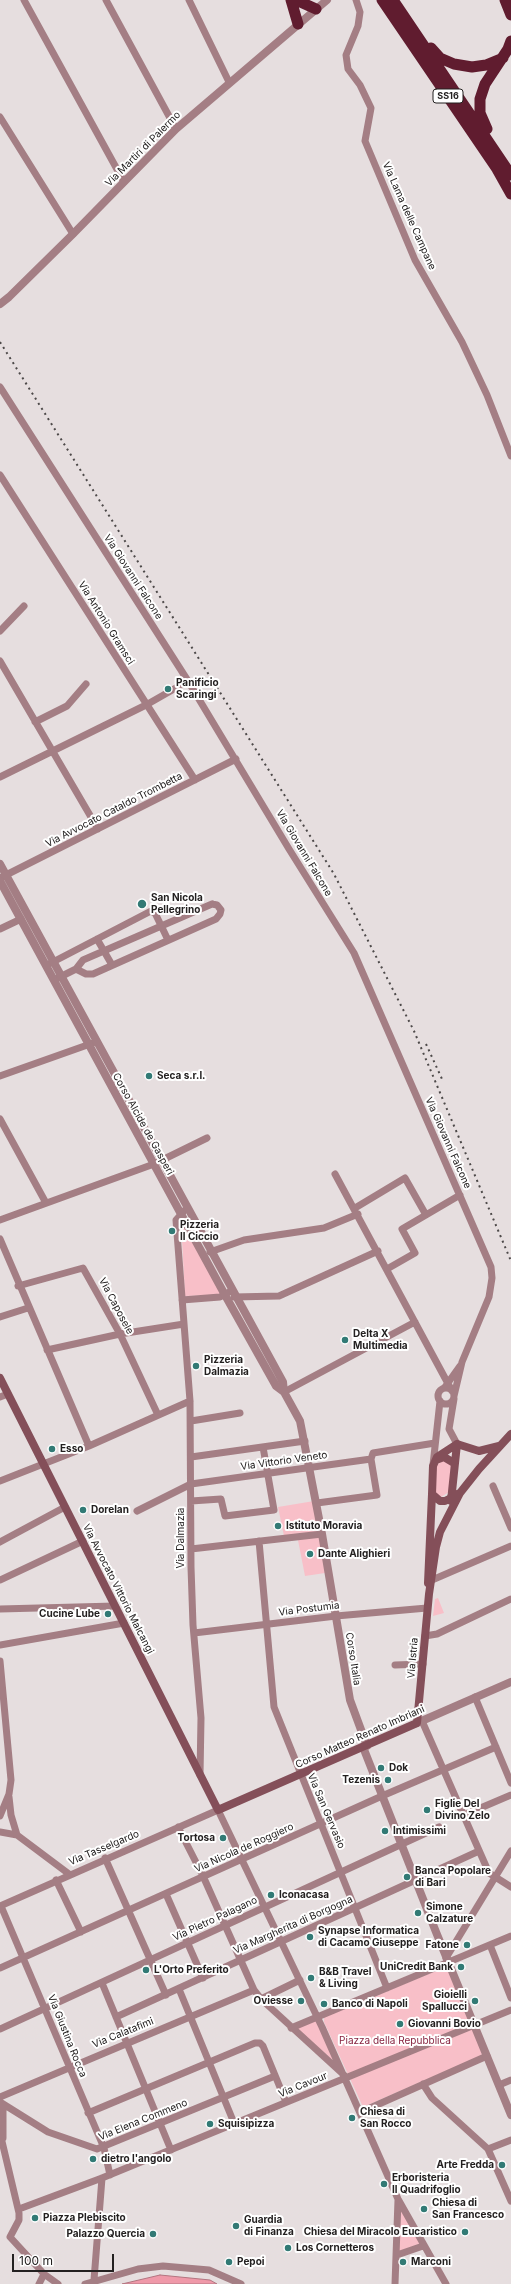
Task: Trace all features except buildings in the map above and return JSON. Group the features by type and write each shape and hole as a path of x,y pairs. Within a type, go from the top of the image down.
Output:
{"highway":[{"path":"291,0 298,24"},
{"path":"296,0 313,4"},
{"name":"SS16","path":"382,0 484,150 511,194"},
{"name":"SS16","path":"393,0 510,174"},
{"path":"505,0 511,15"},
{"name":"SS16","path":"411,28 440,58 454,64 472,67 486,65 503,58"},
{"name":"SS16","path":"510,174 500,150 480,113 480,99 485,84 503,58 511,41"}],"main road":[{"name":"Via Avvocato Vittorio Malcangi","path":"0,1378 4,1396 44,1462 65,1507 218,1810"},
{"name":"Via Istria","path":"419,1722 429,1594 440,1532 460,1494 511,1434"},
{"path":"434,1463 443,1452 457,1444 479,1451 500,1446"},
{"path":"451,1510 454,1463 457,1444"},
{"path":"434,1463 444,1458 454,1463"},
{"name":"Via Istria","path":"429,1594 427,1578 434,1463"},
{"path":"432,1494 440,1501 446,1501 451,1497 460,1494"},
{"name":"Corso Matteo Renato Imbriani","path":"218,1810 365,1747 419,1722"}],"street":[{"path":"24,0 124,182"},
{"path":"106,0 176,129"},
{"path":"189,0 230,82"},
{"path":"313,4 327,0"},
{"name":"Via Lama delle Campane","path":"356,0 360,12 358,26 346,55 348,69 360,85 371,108 365,141 415,260 462,342 487,396 511,456"},
{"name":"Via Martiri di Palermo","path":"9,297 176,129 298,24 313,4"},
{"path":"0,117 73,234"},
{"path":"0,304 9,297"},
{"path":"0,312 9,297"},
{"name":"Via Giovanni Falcone","path":"0,387 188,681 289,849 354,953 491,1266 492,1278 489,1297 462,1362 453,1395"},
{"name":"Via Antonio Gramsci","path":"0,475 146,706 195,780"},
{"path":"0,631 24,606"},
{"path":"0,661 98,830"},
{"path":"0,778 146,706 188,681"},
{"path":"35,722 67,706 86,684"},
{"name":"Via Avvocato Cataldo Trombetta","path":"2,878 236,759"},
{"path":"0,864 2,878"},
{"name":"Corso Alcide de Gasperi","path":"2,878 21,919 50,964"},
{"name":"Corso Alcide de Gasperi","path":"2,878 58,978 97,1041 158,1163"},
{"path":"58,978 76,969 83,960 161,925 212,904 217,905 221,910 216,919 89,975 76,969"},
{"path":"50,964 151,911 155,913 168,940"},
{"path":"0,929 21,919"},
{"path":"97,939 112,965"},
{"name":"Corso Alcide de Gasperi","path":"58,978 89,1045 158,1163 184,1211"},
{"path":"0,1076 97,1041"},
{"path":"0,1119 46,1202"},
{"path":"0,1220 46,1202 158,1163 206,1138"},
{"path":"335,1174 378,1251 440,1371 444,1388 453,1395"},
{"path":"210,1252 244,1240 324,1228 356,1211 405,1178 426,1215"},
{"path":"387,1269 415,1253 402,1229 460,1196"},
{"path":"184,1211 210,1252 230,1294"},
{"path":"184,1211 230,1294"},
{"name":"Via Dalmazia","path":"184,1211 176,1220 191,1420 191,1549 194,1633 201,1718 200,1775"},
{"path":"0,1239 18,1286 89,1446"},
{"path":"182,1300 220,1297 230,1294 279,1296 378,1251"},
{"name":"Via Caposele","path":"18,1286 83,1268 120,1334 158,1416"},
{"name":"Corso Italia","path":"230,1294 282,1382 284,1392 300,1421 310,1467 350,1700 382,1796 447,1960"},
{"path":"0,1317 28,1308"},
{"path":"284,1392 415,1322"},
{"path":"47,1350 120,1334 184,1324"},
{"name":"Via Giovanni Falcone","path":"444,1388 462,1362"},
{"name":"Via Istria","path":"434,1463 440,1402 438,1397 444,1388 440,1371"},
{"path":"440,1402 448,1404 453,1395"},
{"path":"453,1395 449,1429 457,1444"},
{"path":"0,1481 44,1462 89,1446 190,1401"},
{"path":"191,1420 240,1413"},
{"path":"191,1457 305,1441"},
{"name":"Via Vittorio Veneto","path":"137,1511 191,1484 267,1472 371,1459 373,1453 435,1443"},
{"path":"191,1501 221,1499 225,1516 274,1510 263,1447"},
{"path":"316,1503 376,1495 371,1459"},
{"path":"493,1486 511,1528"},
{"path":"0,1542 65,1507"},
{"path":"191,1549 322,1534"},
{"path":"0,1580 83,1541"},
{"name":"Via San Gervasio","path":"259,1541 274,1707 300,1775 356,1908 387,1988"},
{"path":"432,1580 511,1546"},
{"path":"425,1636 437,1634 511,1599"},
{"path":"0,1609 115,1606"},
{"name":"Via Postumia","path":"194,1633 336,1616 428,1608"},
{"path":"0,1645 124,1623"},
{"path":"0,1661 11,1780 9,1794 10,1815 17,1835"},
{"path":"395,1665 423,1664"},
{"name":"Corso Matteo Renato Imbriani","path":"419,1722 511,1682"},
{"path":"475,1697 511,1783"},
{"path":"419,1722 444,1769 489,1873 511,1887"},
{"name":"Via Nicola de Roggiero","path":"0,1968 128,1912 203,1876 242,1860 382,1796 496,1747"},
{"path":"0,1816 9,1794"},
{"path":"464,1815 511,1795"},
{"path":"218,1810 318,2016 398,2199 423,2246 446,2284"},
{"name":"Via Tasselgardo","path":"1,1906 105,1858 218,1810"},
{"path":"178,1827 203,1876 254,1990 260,1999 345,2077"},
{"name":"Via Pietro Palagano","path":"0,2029 439,1827"},
{"path":"0,1832 17,1835 69,1874"},
{"name":"Via Margherita di Borgogna","path":"116,2017 479,1851"},
{"path":"447,1960 511,1851"},
{"path":"105,1858 166,1995"},
{"path":"56,1880 81,1932"},
{"path":"166,1894 203,1978"},
{"name":"Via Giustina Rocca","path":"1,1906 104,2148 110,2175"},
{"path":"291,2028 387,1988 447,1960 511,1936"},
{"path":"490,1945 511,1998"},
{"path":"447,1960 511,2115"},
{"path":"260,1999 300,1980"},
{"path":"102,1983 171,2150"},
{"path":"179,1989 234,2123"},
{"name":"Via Calatafimi","path":"0,2097 68,2066 254,1990"},
{"name":"Via Cavour","path":"102,2178 511,2010"},
{"path":"88,2113 255,2043 260,2043 286,2102"},
{"path":"361,2112 487,2056"},
{"name":"Via Elena Commeno","path":"1,2103 32,2123 63,2139 92,2148 104,2148 275,2076"},
{"path":"499,2085 511,2080"},
{"path":"423,2084 432,2098 488,2150 511,2201"},
{"path":"1,2103 1,2137 15,2193 19,2220 10,2237 44,2274 58,2284"},
{"path":"488,2150 511,2140"},
{"path":"18,2209 102,2178 94,2280"},
{"path":"395,2284 398,2199"},
{"path":"396,2255 423,2246"},
{"path":"86,2284 94,2280 146,2268 163,2266 209,2270 241,2284"},
{"path":"39,2284 44,2274"}],"green space":[{"path":"181,1220 220,1293 218,1295 185,1296"},
{"path":"443,1461 447,1461 451,1466 449,1492 441,1497 434,1492 436,1465"},
{"path":"314,1501 325,1573 305,1576 297,1535 284,1536 278,1507"},
{"path":"438,1598 444,1613 433,1616 435,1599"},
{"name":"Piazza della Repubblica","path":"443,1968 448,1970 482,2053 481,2056 363,2107 324,2022 324,2018"},
{"name":"Piazza della Repubblica","path":"317,2019 338,2065 296,2028"},
{"path":"399,2203 421,2245 398,2253"}],"shaded area":[{"path":"160,2275 210,2280 217,2284 122,2284"}],"railway":[{"path":"0,342 334,874 414,1031 511,1261"},
{"path":"426,1044 442,1079"}],"place":[{"name":"Panificio Scaringi","path":"168,689"},
{"name":"San Nicola Pellegrino","path":"142,904"},
{"name":"Seca s.r.l.","path":"149,1076"},
{"name":"Pizzeria Il Ciccio","path":"172,1231"},
{"name":"Delta X Multimedia","path":"345,1340"},
{"name":"Pizzeria Dalmazia","path":"196,1366"},
{"name":"Esso","path":"52,1449"},
{"name":"Dorelan","path":"83,1510"},
{"name":"Istituto Moravia","path":"278,1526"},
{"name":"Dante Alighieri","path":"310,1554"},
{"name":"Cucine Lube","path":"108,1614"},
{"name":"Dok","path":"381,1768"},
{"name":"Tezenis","path":"388,1780"},
{"name":"Figlie Del Divino Zelo","path":"427,1810"},
{"name":"Intimissimi","path":"385,1831"},
{"name":"Tortosa","path":"223,1838"},
{"name":"Banca Popolare di Bari","path":"407,1877"},
{"name":"Iconacasa","path":"271,1895"},
{"name":"Simone Calzature","path":"418,1913"},
{"name":"Synapse Informatica di Cacamo Giuseppe","path":"310,1937"},
{"name":"Fatone","path":"467,1945"},
{"name":"UniCredit Bank","path":"461,1967"},
{"name":"L'Orto Preferito","path":"146,1970"},
{"name":"B&B Travel & Living","path":"311,1978"},
{"name":"Oviesse","path":"301,2001"},
{"name":"Gioielli Spallucci","path":"475,2001"},
{"name":"Banco di Napoli","path":"324,2004"},
{"name":"Giovanni Bovio","path":"400,2024"},
{"name":"Chiesa di San Rocco","path":"352,2118"},
{"name":"Squisipizza","path":"210,2124"},
{"name":"dietro l'angolo","path":"93,2159"},
{"name":"Arte Fredda","path":"502,2165"},
{"name":"Erboristeria Il Quadrifoglio","path":"384,2184"},
{"name":"Chiesa di San Francesco","path":"424,2209"},
{"name":"Piazza Plebiscito","path":"35,2218"},
{"name":"Guardia di Finanza","path":"236,2226"},
{"name":"Chiesa del Miracolo Eucaristico","path":"465,2232"},
{"name":"Palazzo Quercia","path":"153,2234"},
{"name":"Los Cornetteros","path":"288,2248"},
{"name":"Pepoi","path":"229,2262"},
{"name":"Marconi","path":"403,2262"}]}
